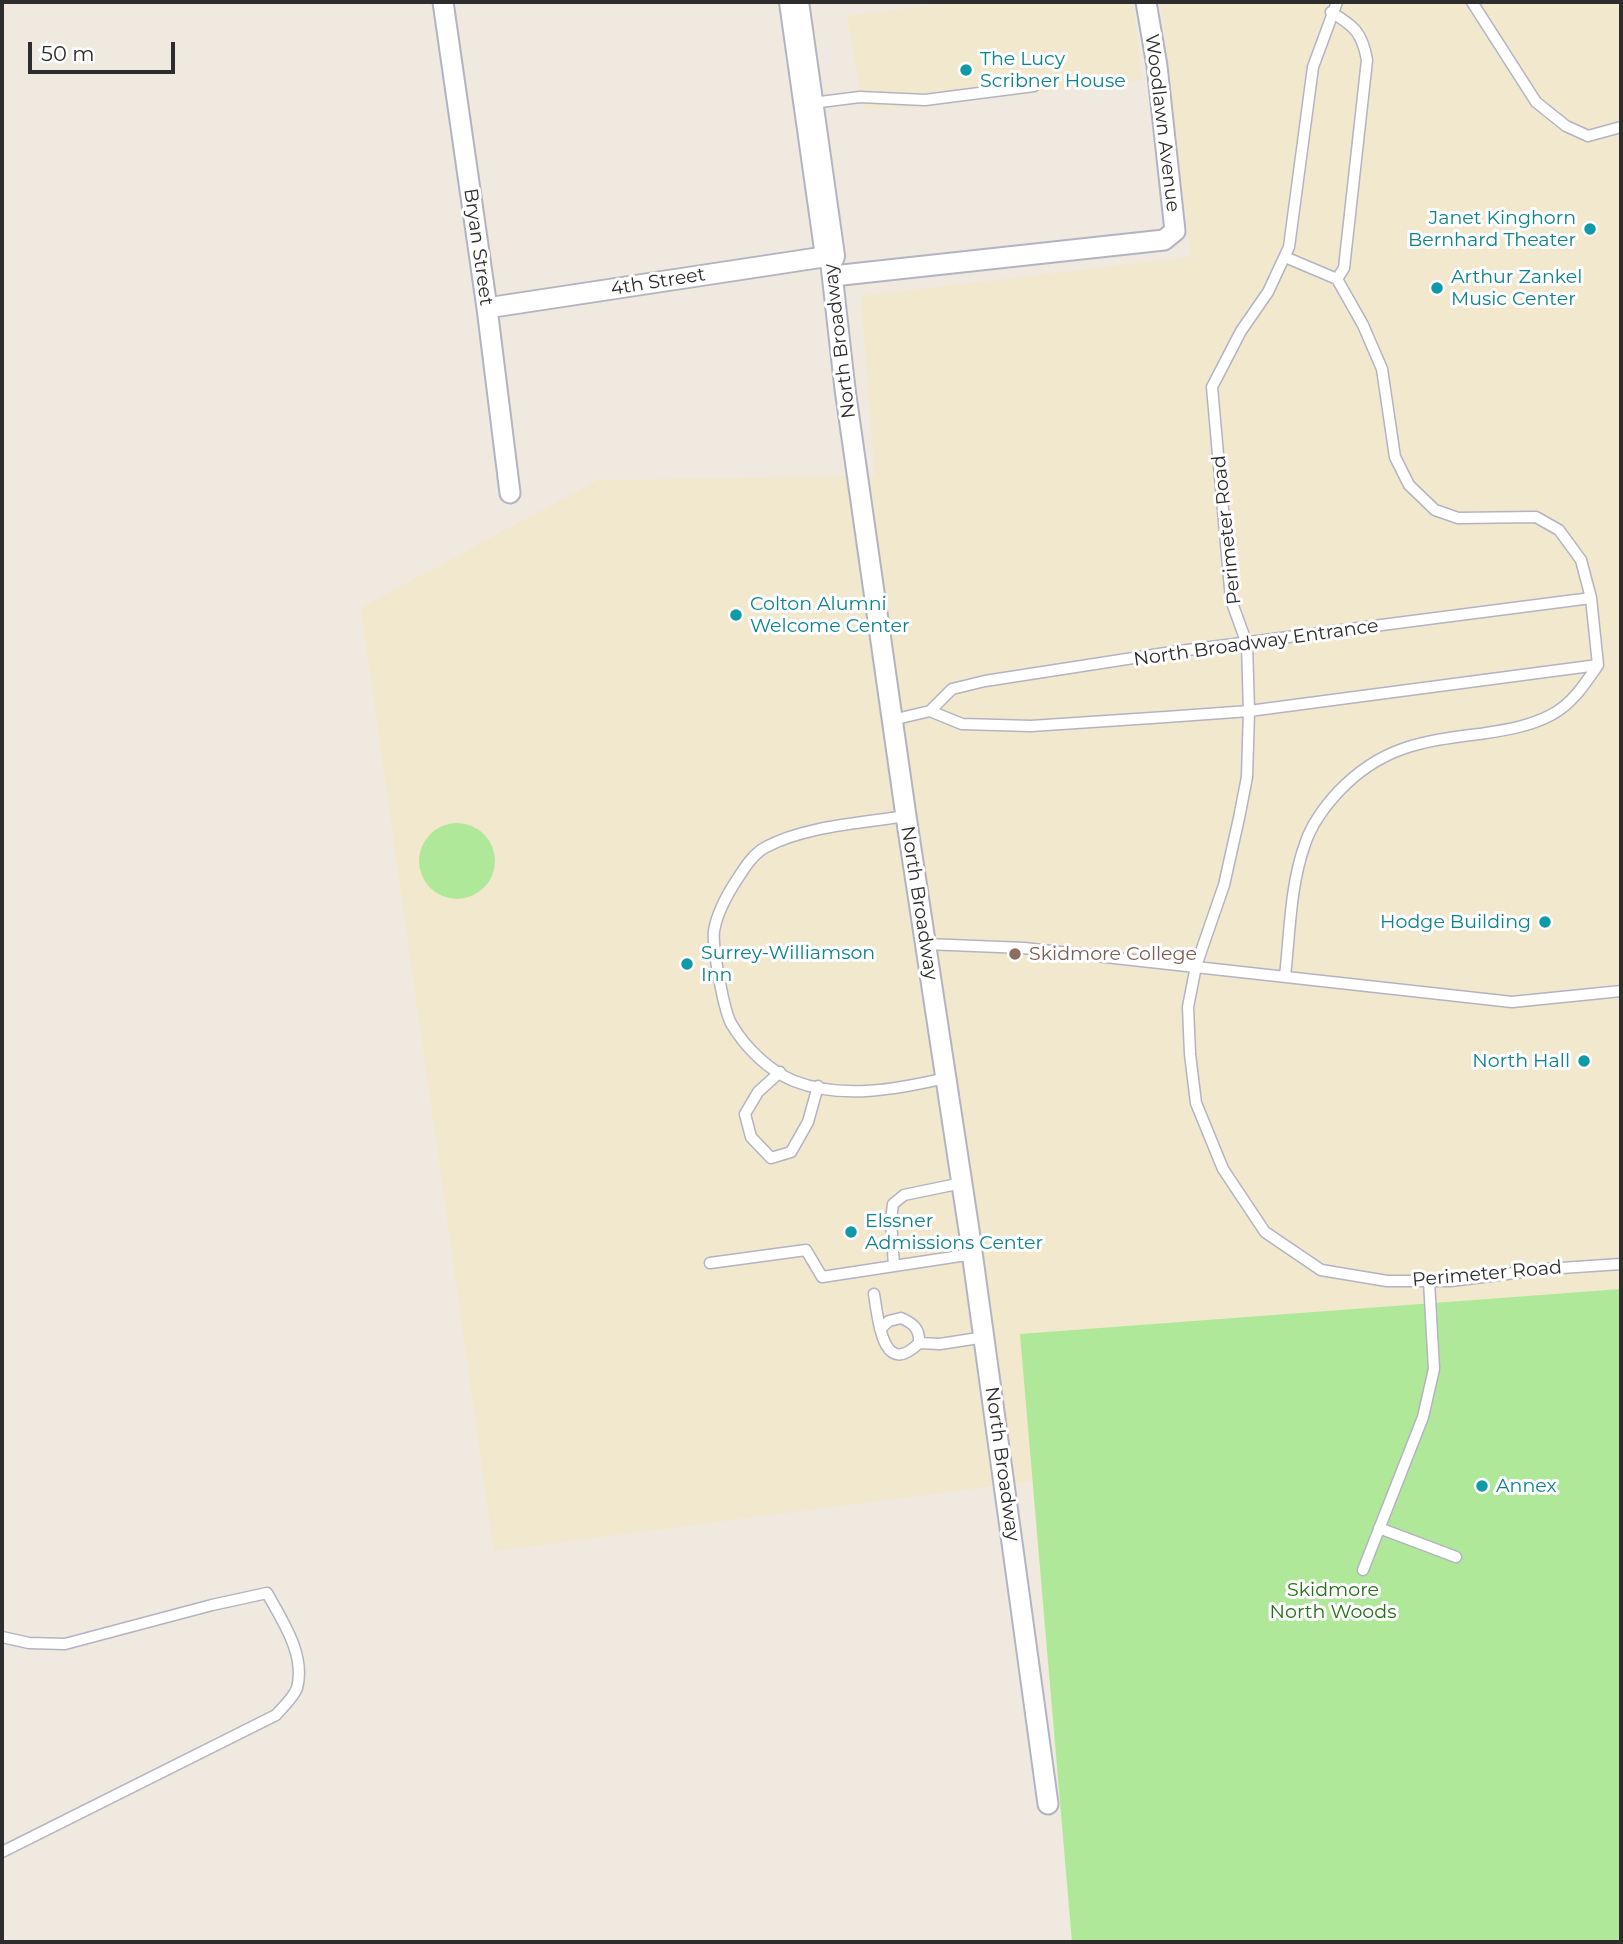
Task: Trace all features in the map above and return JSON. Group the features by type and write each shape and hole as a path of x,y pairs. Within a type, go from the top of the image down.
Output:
{"street":[{"name":"Bryan Street","path":"443,2 487,308 510,493"},
{"name":"North Broadway","path":"794,2 832,266 845,389 985,1338 1048,1804"},
{"name":"Woodlawn Avenue","path":"1146,2 1157,66 1175,231 1164,240"},
{"name":"4th Street","path":"487,308 832,266 1164,240"}],"lane":[{"name":"Perimeter Road","path":"1337,2 1331,12 1313,67 1289,247 1268,292 1241,331 1212,387 1231,600 1248,644 1249,711 1247,777 1239,818 1224,885 1196,966 1188,1007 1189,1054 1196,1103 1223,1169 1265,1232 1321,1270 1387,1281 1451,1281 1546,1269 1621,1264"},
{"path":"1472,2 1536,102 1566,126 1588,136 1621,127"},
{"path":"1331,12 1352,25 1364,40 1367,60 1344,268 1337,279"},
{"path":"809,104 860,97 925,100 1034,86"},
{"path":"1285,257 1337,279 1363,325 1382,369 1395,457 1409,485 1435,510 1458,518 1536,517 1559,530 1581,561 1591,598 1598,665 1574,698 1553,715 1521,728 1428,740 1384,755 1350,779 1321,810 1305,843 1294,884 1285,976"},
{"name":"North Broadway Entrance","path":"930,712 953,689 985,681 1172,652 1591,598"},
{"path":"892,720 930,712 962,724 1031,726 1249,711 1598,665"},
{"path":"906,816 801,833 764,847 746,866 728,894 715,929 714,952 730,1023 761,1060 793,1080 841,1091 905,1087 946,1078"},
{"path":"926,944 1024,948 1512,1002 1621,991"},
{"path":"780,1072 758,1092 745,1114 751,1138 771,1158 791,1152 808,1122 818,1086"},
{"path":"894,1266 891,1220 893,1204 904,1195 962,1183"},
{"path":"710,1263 806,1250 822,1277 972,1254"},
{"path":"1363,1570 1423,1417 1434,1369 1429,1281"},
{"path":"874,1294 880,1329 885,1347 902,1354 919,1343 914,1323 901,1318 889,1321 880,1329"},
{"path":"919,1343 940,1344 985,1338"},
{"path":"1380,1528 1456,1557"},
{"path":"2,1637 29,1643 65,1644 267,1593 287,1628 299,1665 297,1690 276,1715 2,1852"}],"shaded area":[{"path":"958,2 1133,2 1142,80 922,107 864,109 847,16"},
{"name":"Skidmore College","path":"1161,2 1621,2 1621,1942 1072,1942 1032,1481 494,1551 361,608 598,480 875,476 861,296 1191,257"}],"green space":[{"path":"450,823 464,823 478,829 489,840 495,861 492,876 484,888 464,899 450,899 436,893 425,882 419,868 419,854 425,840 436,829"},
{"name":"Skidmore North Woods","path":"1621,1289 1621,1942 1072,1942 1020,1334"}],"place":[{"name":"The Lucy Scribner House","path":"966,70"},
{"name":"Janet Kinghorn Bernhard Theater","path":"1590,229"},
{"name":"Arthur Zankel Music Center","path":"1437,288"},
{"name":"Colton Alumni Welcome Center","path":"736,615"},
{"name":"Hodge Building","path":"1545,922"},
{"name":"Skidmore College","path":"1015,954"},
{"name":"Surrey-Williamson Inn","path":"687,964"},
{"name":"North Hall","path":"1584,1061"},
{"name":"Elssner Admissions Center","path":"851,1232"},
{"name":"Annex","path":"1482,1486"}]}
